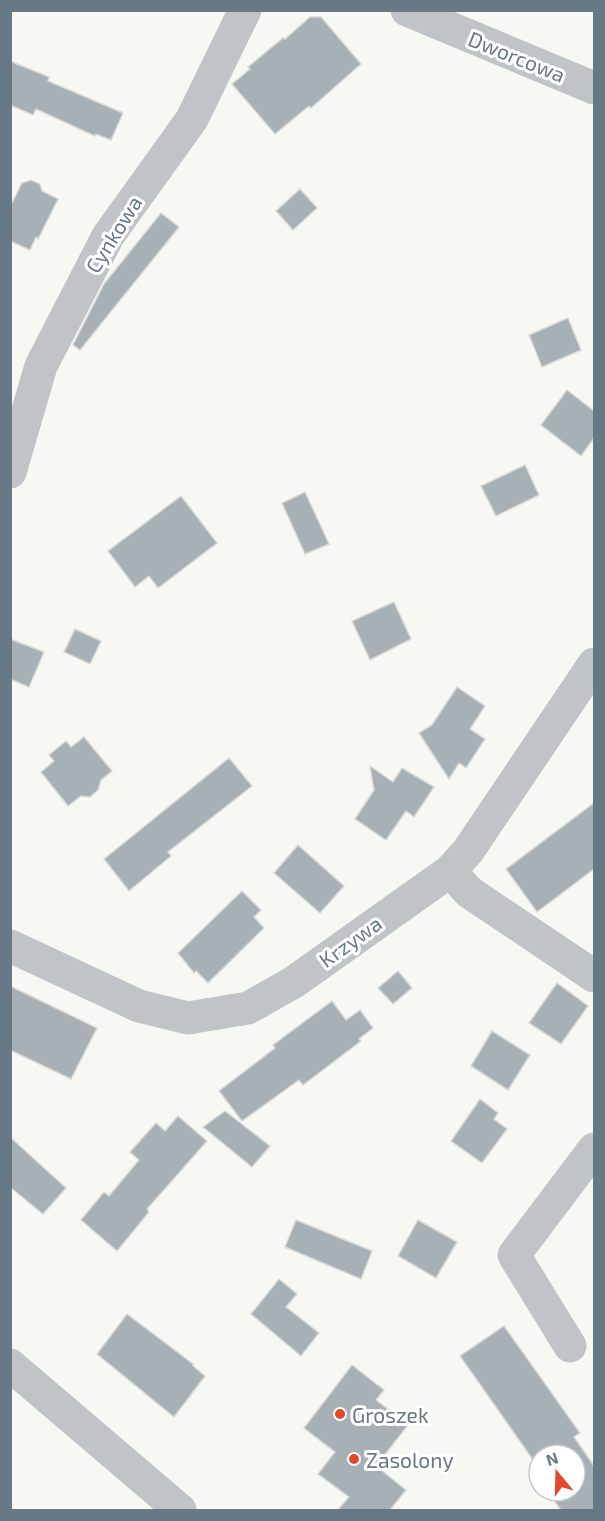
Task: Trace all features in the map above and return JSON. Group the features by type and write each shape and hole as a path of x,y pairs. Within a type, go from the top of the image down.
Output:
{"street":[{"name":"Cynkowa","path":"10,472 41,366 108,236 192,119 245,10"},
{"name":"Dworcowa","path":"419,13 594,88"},
{"name":"Krzywa","path":"10,946 139,1006 188,1018 248,1008 294,982 450,871 468,851 594,664"},
{"path":"450,871 469,892 594,976"},
{"path":"570,1346 514,1255 594,1149"},
{"path":"10,1365 180,1510"}],"building":[{"path":"310,17 321,17 361,64 311,108 309,106 275,134 232,84 250,69 248,67"},
{"path":"10,61 49,77 48,81 123,113 111,140 96,134 95,136 36,109 33,115 10,105"},
{"path":"31,180 40,184 42,191 58,199 30,250 10,241 10,207 22,183"},
{"path":"300,189 317,208 293,230 276,211"},
{"path":"161,213 179,227 80,350 73,345 104,284"},
{"path":"568,318 581,350 542,367 529,335"},
{"path":"567,390 594,411 594,438 581,456 541,425"},
{"path":"525,465 539,495 496,516 481,486"},
{"path":"305,492 329,544 305,554 282,503"},
{"path":"181,496 217,543 158,588 149,576 135,587 108,551"},
{"path":"394,602 411,639 370,660 352,621"},
{"path":"75,629 101,641 90,664 64,652"},
{"path":"10,639 44,652 29,687 10,679"},
{"path":"457,687 485,706 470,729 485,739 466,768 459,763 449,779 419,733 432,725"},
{"path":"84,737 112,771 101,780 98,790 90,797 81,796 68,806 41,772 54,761 49,755 66,741 71,747"},
{"path":"229,758 252,786 168,852 171,856 129,891 104,859"},
{"path":"370,766 393,782 402,768 434,787 414,817 406,811 386,840 355,819 374,790"},
{"path":"594,803 594,869 537,912 506,869"},
{"path":"298,845 344,886 320,913 274,873"},
{"path":"242,891 261,910 254,917 264,928 208,983 196,971 194,973 178,953"},
{"path":"398,971 412,988 393,1004 378,988"},
{"path":"557,983 588,1006 561,1044 529,1023"},
{"path":"10,986 97,1028 71,1079 10,1050"},
{"path":"332,1001 346,1020 360,1010 373,1028 359,1039 361,1041 303,1085 299,1080 242,1121 219,1091 275,1048 273,1045"},
{"path":"492,1031 530,1055 508,1090 471,1066"},
{"path":"480,1099 498,1113 494,1119 507,1129 482,1163 451,1141"},
{"path":"225,1111 270,1146 252,1167 203,1127"},
{"path":"178,1116 207,1141 147,1209 149,1212 117,1251 81,1220 104,1192 109,1196 139,1160 130,1152 156,1123 165,1131"},
{"path":"10,1137 66,1188 43,1214 10,1187"},
{"path":"296,1220 372,1251 361,1279 285,1247"},
{"path":"418,1220 457,1242 436,1278 398,1256"},
{"path":"279,1279 297,1294 286,1307 319,1333 301,1356 251,1314"},
{"path":"127,1314 193,1364 205,1376 174,1417 97,1354"},
{"path":"504,1326 580,1433 574,1437 578,1443 527,1443 527,1451 460,1356"},
{"path":"352,1365 384,1390 376,1400 408,1425 376,1466 406,1490 390,1510 338,1510 349,1497 318,1474 335,1452 304,1428"},
{"path":"587,1456 594,1466 594,1510 561,1510 556,1503 587,1503"}],"place":[{"name":"Groszek","path":"340,1414"},
{"name":"Zasolony","path":"354,1459"}]}
